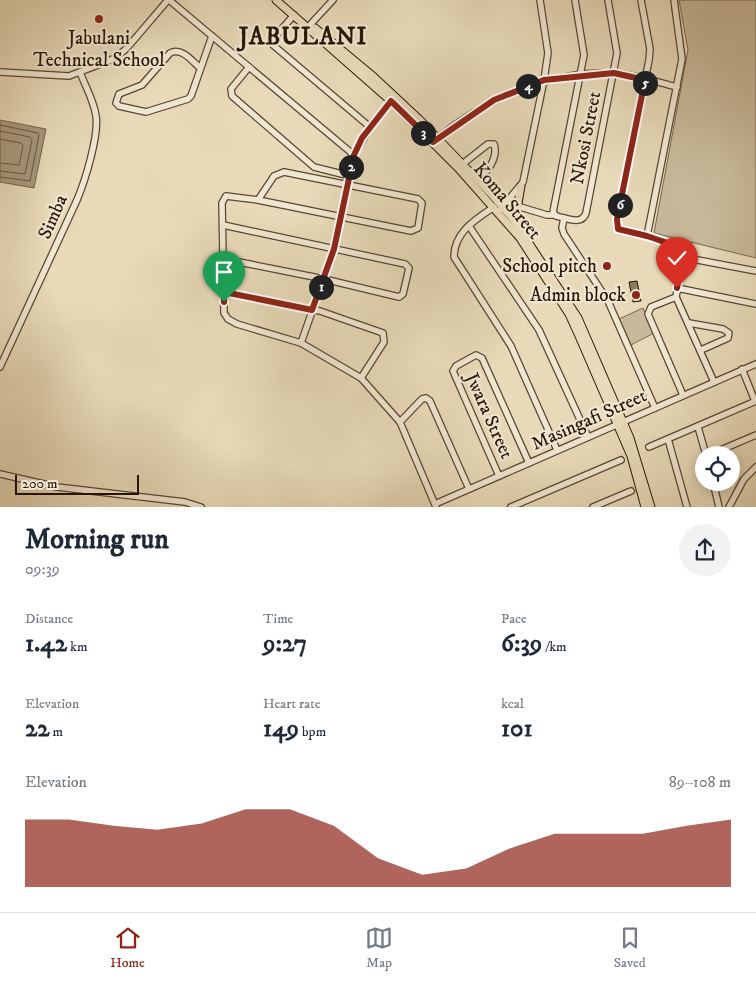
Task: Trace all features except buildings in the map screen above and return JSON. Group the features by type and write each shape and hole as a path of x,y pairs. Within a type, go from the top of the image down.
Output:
{"main road":[{"name":"Koma Street","path":"276,0 310,26"},
{"name":"Koma Street","path":"283,0 393,98 460,166 498,209 519,228 574,311 621,423 645,507"},
{"name":"Koma Street","path":"460,166 478,181 520,238 569,314 639,462 651,507"},
{"path":"519,228 517,206 521,186"}],"street":[{"path":"0,72 60,76 80,72 113,59 122,52 169,0 354,155"},
{"path":"310,26 333,0"},
{"path":"540,0 548,53 526,173 521,186 498,209 469,226 456,244 454,253 455,261 511,346 557,450"},
{"path":"554,214 581,75 584,49 575,0"},
{"name":"Nkosi Street","path":"517,206 547,215 554,214 578,221 585,217 617,53 608,0"},
{"path":"641,0 650,50 619,210 618,229 680,246 684,250 676,297 714,382"},
{"path":"647,236 683,54 674,0"},
{"path":"294,15 273,39 273,45 370,127"},
{"path":"200,68 182,52 171,52 142,85 119,94 116,98 116,104 146,112 187,100 190,96 212,36"},
{"path":"249,66 232,88 230,92 232,96 314,167 350,176"},
{"name":"Simba","path":"0,367 64,229 85,178 95,135 96,120 80,72"},
{"path":"435,140 494,100 544,80 614,73 677,87"},
{"path":"301,343 334,249 354,155 370,127 393,98"},
{"path":"460,166 488,144 495,145 491,165 478,181"},
{"path":"258,200 274,176 281,173 419,200 422,204 418,228 414,231 258,200 230,196 224,198 222,202 224,313 234,323 301,343 361,378 400,422 435,505"},
{"path":"564,218 562,228 564,234 608,301 654,408"},
{"path":"223,225 408,266 403,294 400,297 324,279 224,259"},
{"path":"469,226 539,330 588,437"},
{"path":"682,257 756,271"},
{"path":"677,288 756,304"},
{"path":"224,292 312,310 350,321 384,335 384,342 361,378"},
{"path":"676,297 651,307 648,314 683,395"},
{"path":"689,324 724,329 729,333 728,338 701,350"},
{"name":"Jwara Street","path":"499,476 452,371 455,366 479,355 529,463"},
{"name":"Masingafi Street","path":"435,505 756,364"},
{"path":"649,447 756,401 742,369"},
{"path":"400,422 422,399 426,398 430,401 469,489"},
{"path":"698,427 703,446"},
{"path":"731,446 756,435"},
{"path":"668,439 687,507"},
{"path":"511,507 620,460"},
{"path":"729,507 744,479 756,467"},
{"path":"0,474 57,487 185,502 201,507"},
{"path":"593,507 631,491"},
{"path":"715,491 719,507"},
{"path":"608,500 610,507"}],"shaded area":[{"path":"679,0 756,0 756,258 654,233 688,50"},
{"path":"643,308 654,333 631,345 619,319"}],"water":[{"path":"0,120 46,129 34,188 0,182"}],"place":[{"name":"Jabulani Technical School","path":"99,19"},
{"name":"School pitch","path":"607,266"},
{"name":"Admin block","path":"636,295"}],"district":[{"name":"JABULANI","path":"303,37"}],"route":[{"path":"224,302 224,292 312,310 334,249 354,155 362,138 391,101 433,142 494,100 544,80 614,73 645,80 617,219 618,229 680,246 684,250 677,288"}]}
